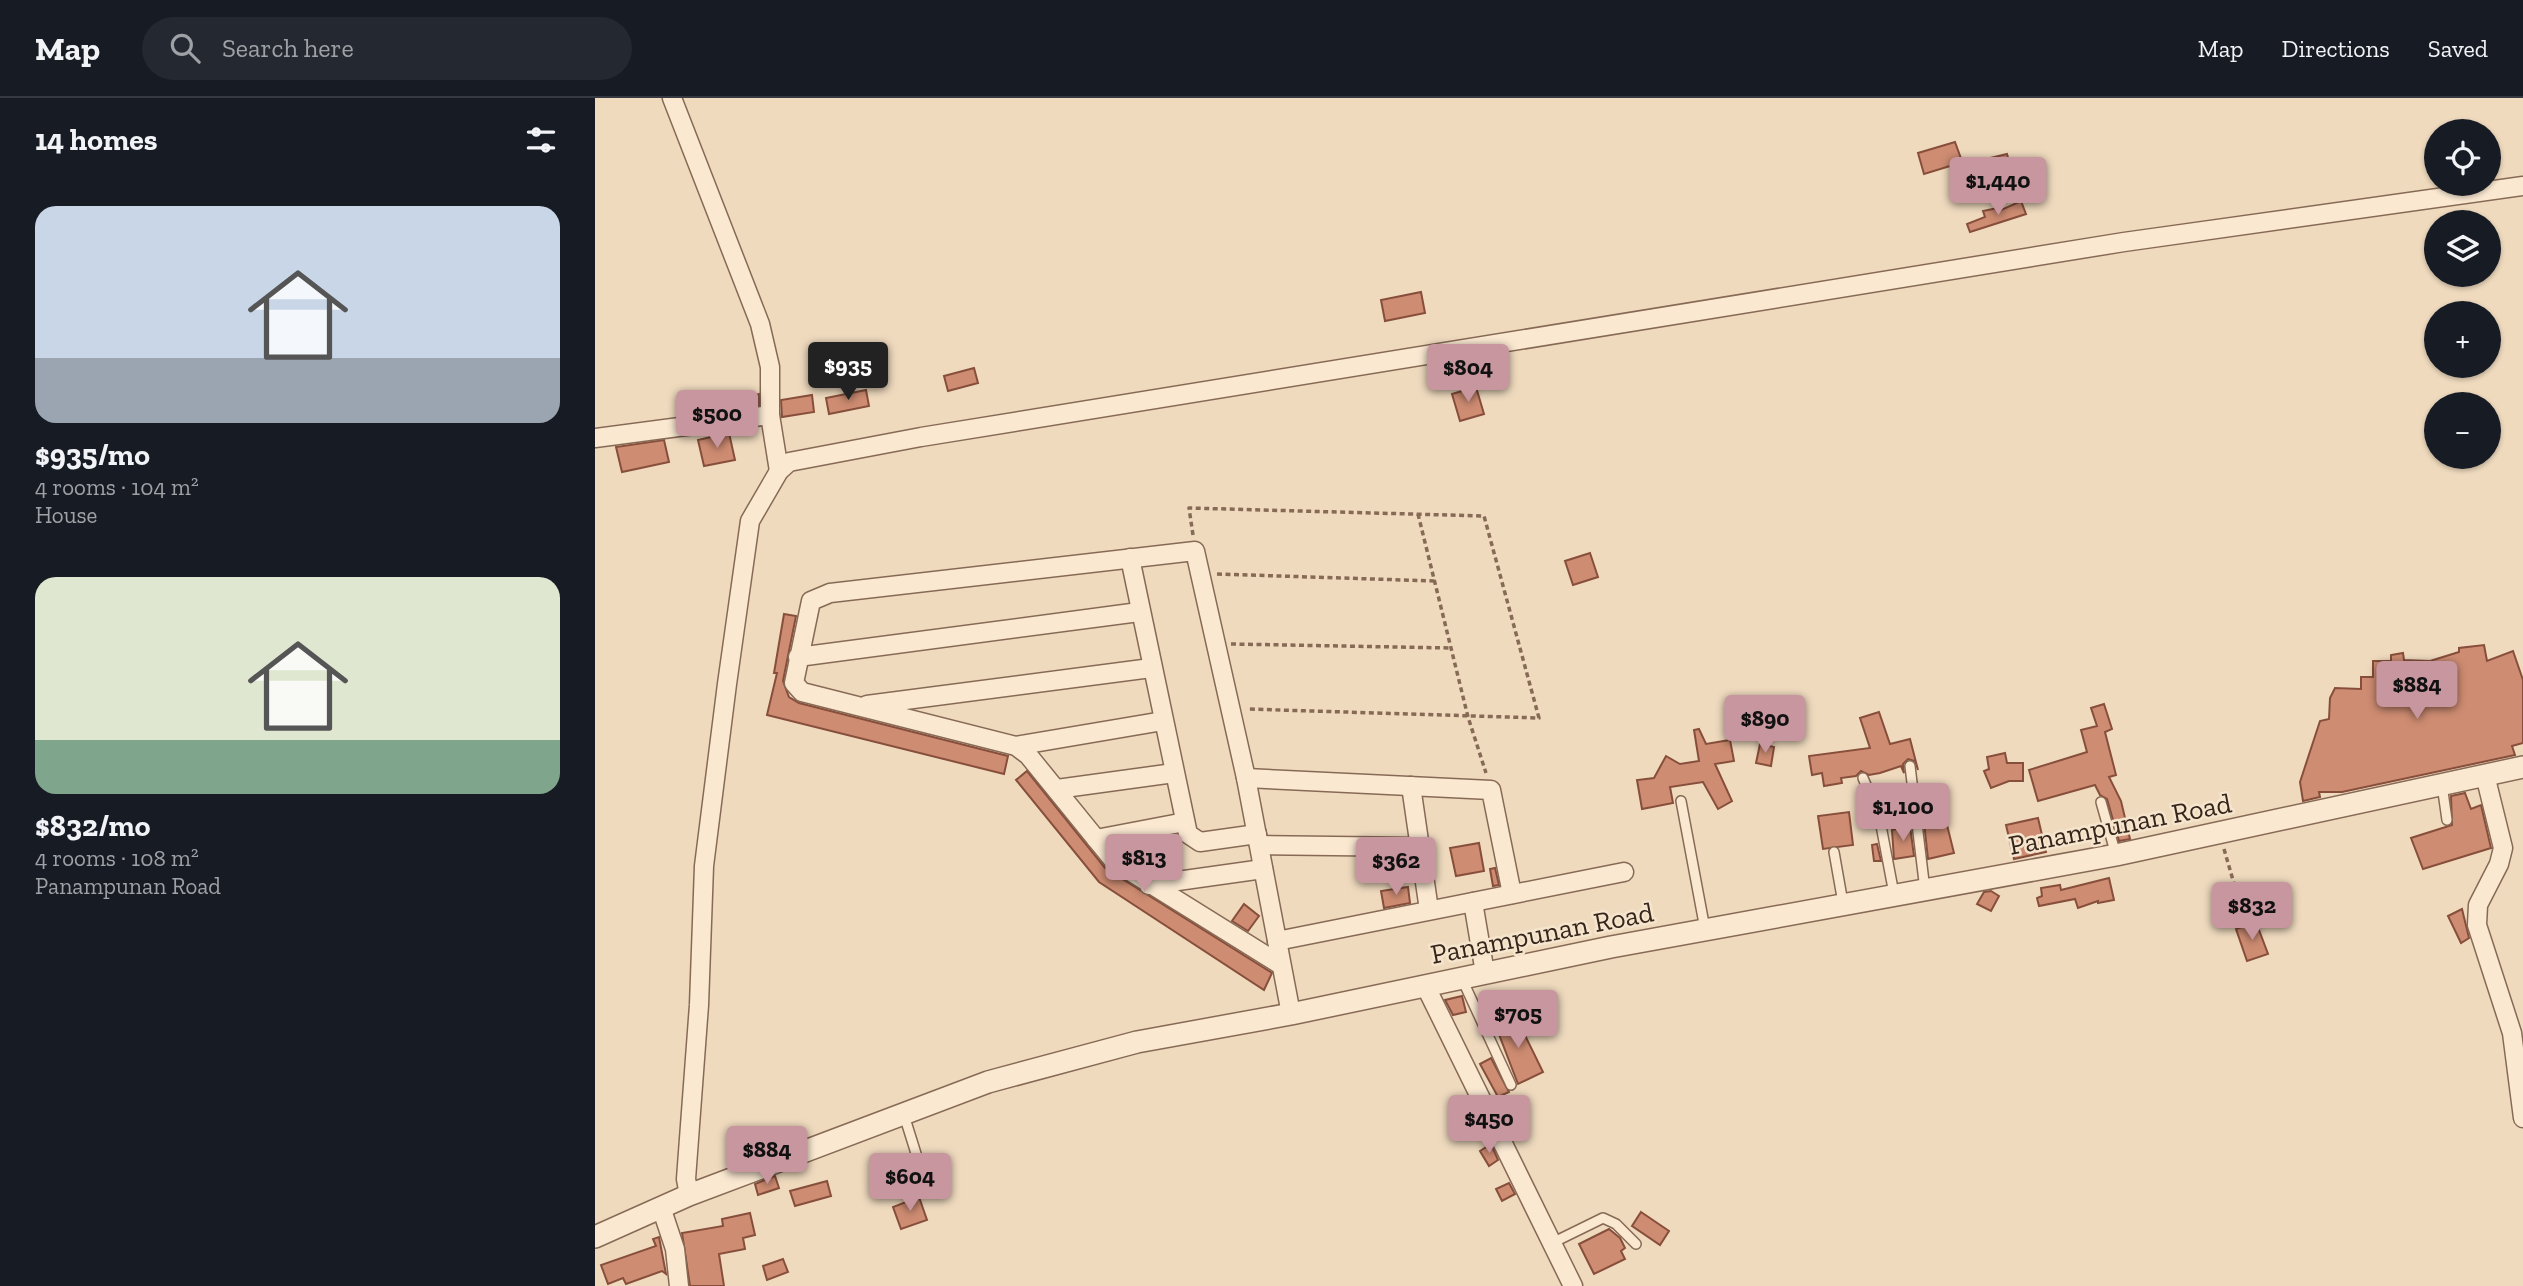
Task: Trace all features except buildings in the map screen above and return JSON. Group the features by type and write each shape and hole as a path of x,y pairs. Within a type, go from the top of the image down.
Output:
{"street":[{"path":"672,98 760,324 770,367 770,415 779,471"},
{"path":"689,1195 686,1179 699,1005 700,920 714,786 750,521 779,471 789,462 935,435 2124,242 2523,186"},
{"path":"595,438 770,415"},
{"path":"1281,965 1114,861 1057,789 1028,755 1016,746 802,692 794,683 797,657 811,601 818,596 1195,551 1246,778 1291,1014"},
{"path":"1130,558 1139,612 1188,834 1200,842 1258,840 1417,847"},
{"path":"797,657 1139,612"},
{"path":"855,707 1151,668"},
{"path":"1016,746 1163,721"},
{"name":"Panampunan Road","path":"595,1237 689,1195 988,1082 1137,1042 1291,1014 1705,929 2116,855 2523,767"},
{"path":"1057,789 1174,773"},
{"path":"2485,775 2503,848 2500,864 2478,905 2477,925 2512,1033 2523,1118"},
{"path":"1246,778 1491,790 1512,894"},
{"path":"1411,786 1417,847 1429,910"},
{"path":"1096,839 1185,822"},
{"path":"1149,885 1263,869"},
{"path":"1277,941 1624,872"},
{"path":"1473,902 1485,973"},
{"path":"1425,985 1573,1286"},
{"path":"661,1207 675,1249 679,1286"}],"lane":[{"path":"1910,766 1925,890"},
{"path":"1863,778 1879,815 1894,896"},
{"path":"2442,785 2447,820"},
{"path":"1681,801 1705,929"},
{"path":"2101,802 2116,855"},
{"path":"1834,852 1843,905"},
{"path":"1461,978 1511,1085"},
{"path":"904,1115 928,1192"},
{"path":"1552,1243 1603,1218 1616,1224 1636,1244"}],"path":[{"path":"1195,551 1189,508 1484,516 1539,718 1231,709"},
{"path":"1418,514 1468,717 1491,790"},
{"path":"1201,574 1435,581"},
{"path":"1215,644 1451,649"},
{"path":"2219,834 2239,901 2241,922"}]}
